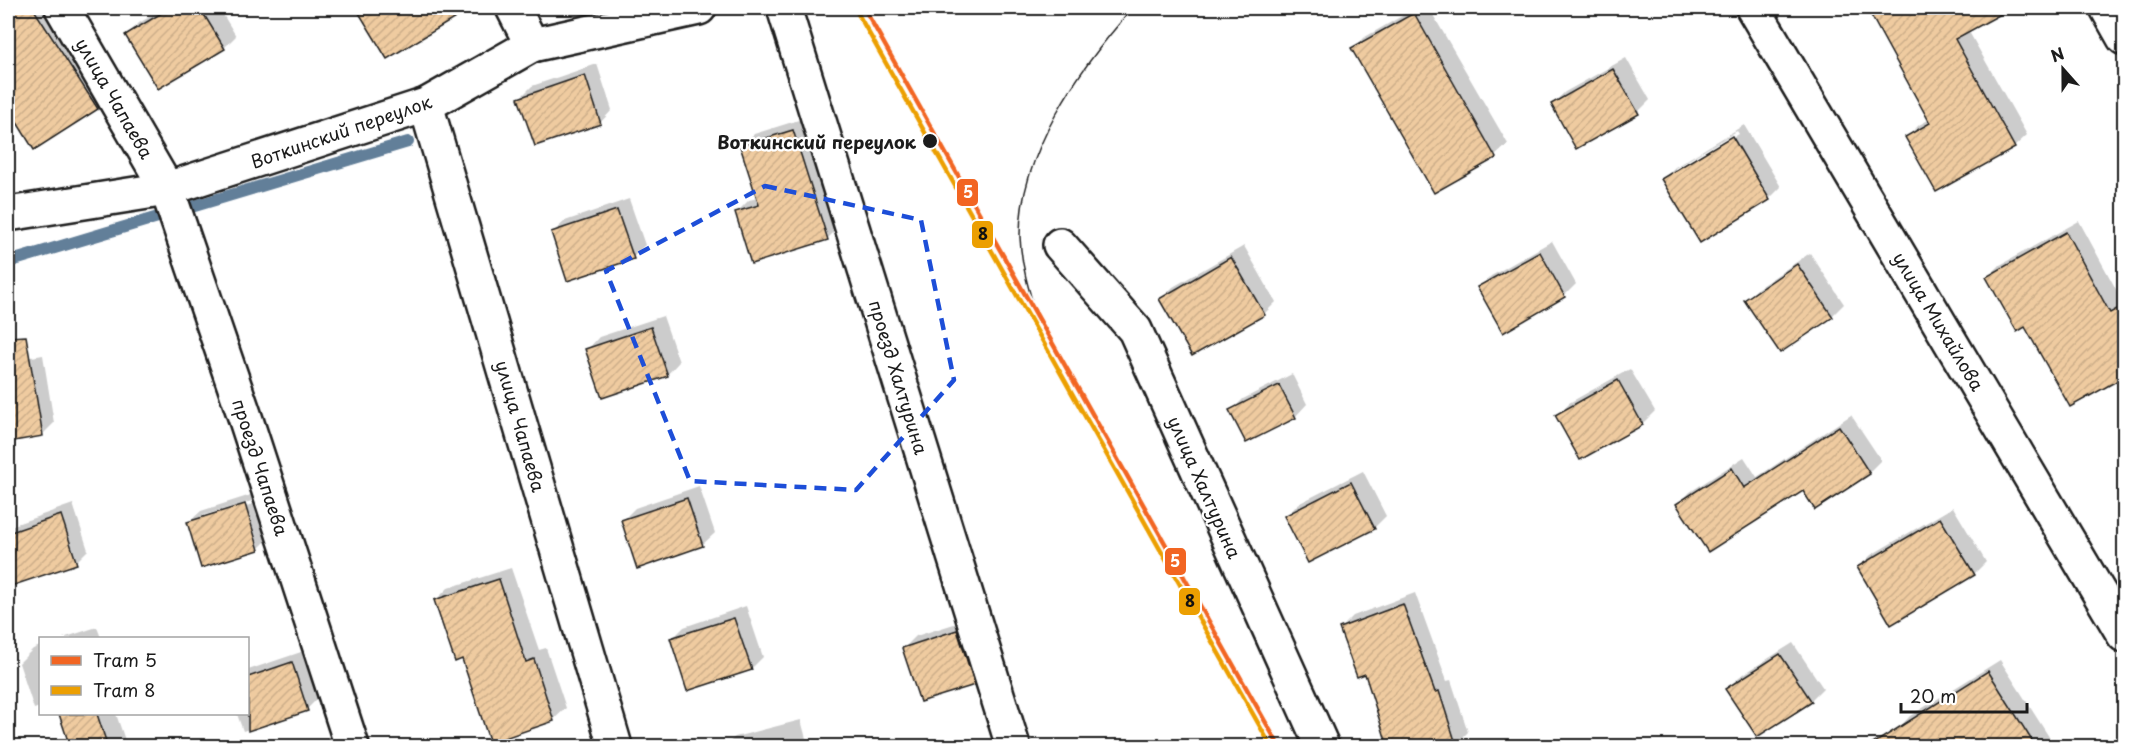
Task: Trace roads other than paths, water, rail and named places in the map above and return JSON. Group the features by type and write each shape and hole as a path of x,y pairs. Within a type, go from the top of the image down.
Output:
{"street":[{"name":"улица Чапаева","path":"62,8 167,189"},
{"path":"513,8 532,45"},
{"name":"Воткинский переулок","path":"8,214 167,189 426,105 532,45 699,8"},
{"name":"проезд Халтурина","path":"784,8 1013,747"},
{"name":"улица Михайлова","path":"1753,8 2124,635"},
{"path":"2107,8 2124,38"},
{"name":"улица Чапаева","path":"426,105 615,747"},
{"name":"проезд Чапаева","path":"167,189 245,417 352,747"},
{"name":"улица Халтурина","path":"1060,245 1135,330 1322,747"}],"waterway":[{"path":"8,262 408,142"}],"tram line":[{"name":"5","path":"864,8 1279,746"},
{"path":"1037,317 1028,287 1020,237 1022,206 1030,174 1041,144 1074,84 1133,8"},
{"name":"8","path":"857,12 1271,746"}],"place":[{"name":"Воткинский переулок","path":"930,141"}]}
